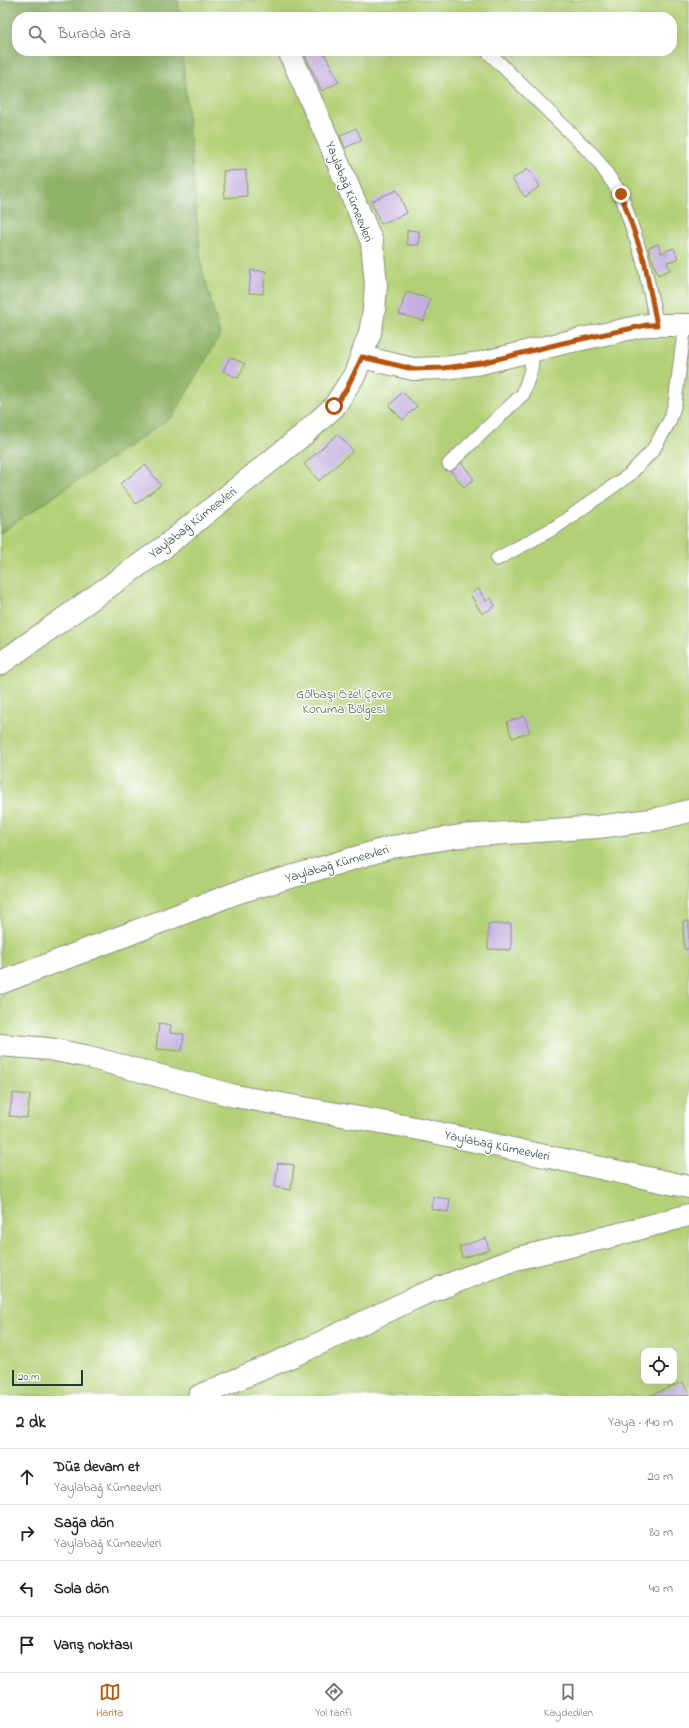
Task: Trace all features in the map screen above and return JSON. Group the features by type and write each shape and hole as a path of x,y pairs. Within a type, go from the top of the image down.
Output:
{"street":[{"name":"Yaylabağ Kümeevleri","path":"0,664 163,548 319,422 346,390 362,357 370,334 375,303 376,285 372,242 291,56"},
{"path":"362,357 413,369 429,369 481,363 647,325 687,324"},
{"name":"Yaylabağ Kümeevleri","path":"0,983 236,893 392,848 461,836 598,827 658,819 689,811"},
{"name":"Yaylabağ Kümeevleri","path":"0,1044 85,1056 235,1096 415,1128 689,1187"},
{"path":"199,1396 299,1352 419,1296 515,1259 616,1235 689,1215"}],"lane":[{"path":"491,56 594,157 621,194 644,260 657,325"},
{"path":"497,560 556,527 629,475 654,450 670,420 675,403 687,324"},
{"path":"449,464 523,394 531,370 533,350"}],"green space":[{"name":"Gölbaşı Özel Çevre Koruma Bölgesi","path":"0,0 689,0 689,1396 0,1396"},
{"path":"0,0 178,0 179,12 12,12 12,56 182,56 201,264 220,335 173,416 0,533"}],"building":[{"path":"305,56 326,56 339,82 322,91"},
{"path":"356,128 362,140 345,148 340,136"},
{"path":"528,169 540,186 525,197 512,179"},
{"path":"246,170 247,196 225,198 223,171"},
{"path":"397,190 407,213 381,224 371,201"},
{"path":"407,230 419,231 419,245 407,245"},
{"path":"658,244 661,253 674,248 678,259 667,262 670,270 658,275 648,248"},
{"path":"251,270 266,271 263,294 249,293"},
{"path":"406,292 430,299 424,321 399,314"},
{"path":"230,357 245,364 238,378 223,371"},
{"path":"402,392 417,406 403,420 389,406"},
{"path":"338,434 353,451 319,481 304,464"},
{"path":"461,462 474,479 464,487 450,470"},
{"path":"145,465 161,485 136,504 120,484"},
{"path":"478,588 486,601 491,598 495,606 482,614 470,594"},
{"path":"524,716 530,732 512,738 507,722"},
{"path":"683,921 689,921 689,949 684,949"},
{"path":"488,924 511,924 511,950 488,949"},
{"path":"159,1023 171,1025 170,1033 184,1034 182,1051 156,1049"},
{"path":"13,1093 30,1095 27,1118 9,1116"},
{"path":"278,1163 294,1165 291,1190 275,1187"},
{"path":"433,1197 450,1199 448,1212 431,1209"},
{"path":"486,1238 489,1250 462,1258 459,1247"},
{"path":"683,1382 689,1396 649,1396"}],"route":[{"path":"334,406 346,390 362,357 413,369 444,368 481,363 563,343 647,325 657,325 644,260 621,194"}]}
